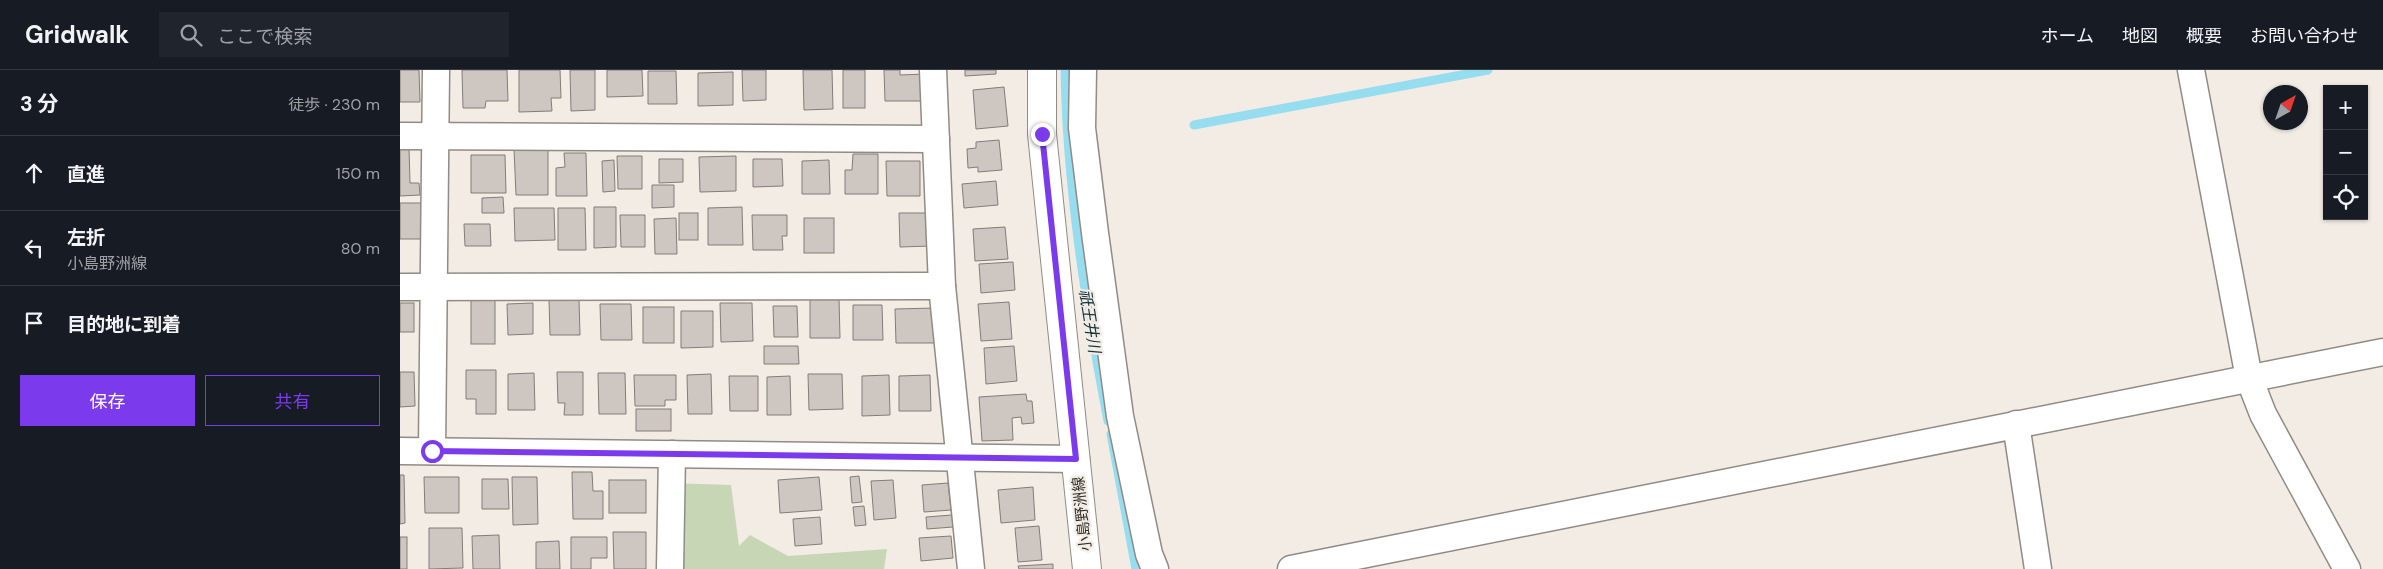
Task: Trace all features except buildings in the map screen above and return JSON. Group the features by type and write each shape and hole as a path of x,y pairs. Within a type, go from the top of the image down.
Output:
{"main road":[{"name":"小島野洲線","path":"1042,70 1042,134 1087,569"}],"street":[{"path":"432,451 436,70"},
{"path":"933,70 942,286 971,569"},
{"path":"1083,70 1082,128 1120,416 1149,554 1155,569"},
{"path":"2191,70 2249,378 2263,414 2347,569"},
{"path":"400,136 936,139"},
{"path":"400,287 942,286"},
{"path":"1291,569 2383,352"},
{"path":"2016,424 2038,569"},
{"path":"400,451 1076,459"},
{"path":"670,569 672,454"}],"green space":[{"path":"670,483 731,485 739,546 750,535 788,556 887,549 884,569 671,569"}],"waterway":[{"name":"祇王井川","path":"1065,70 1069,158 1079,247 1108,421"},
{"path":"1194,125 1488,70"},
{"name":"祇王井川","path":"1111,434 1136,569"}],"route":[{"path":"432,451 1076,459 1042,134"}]}
